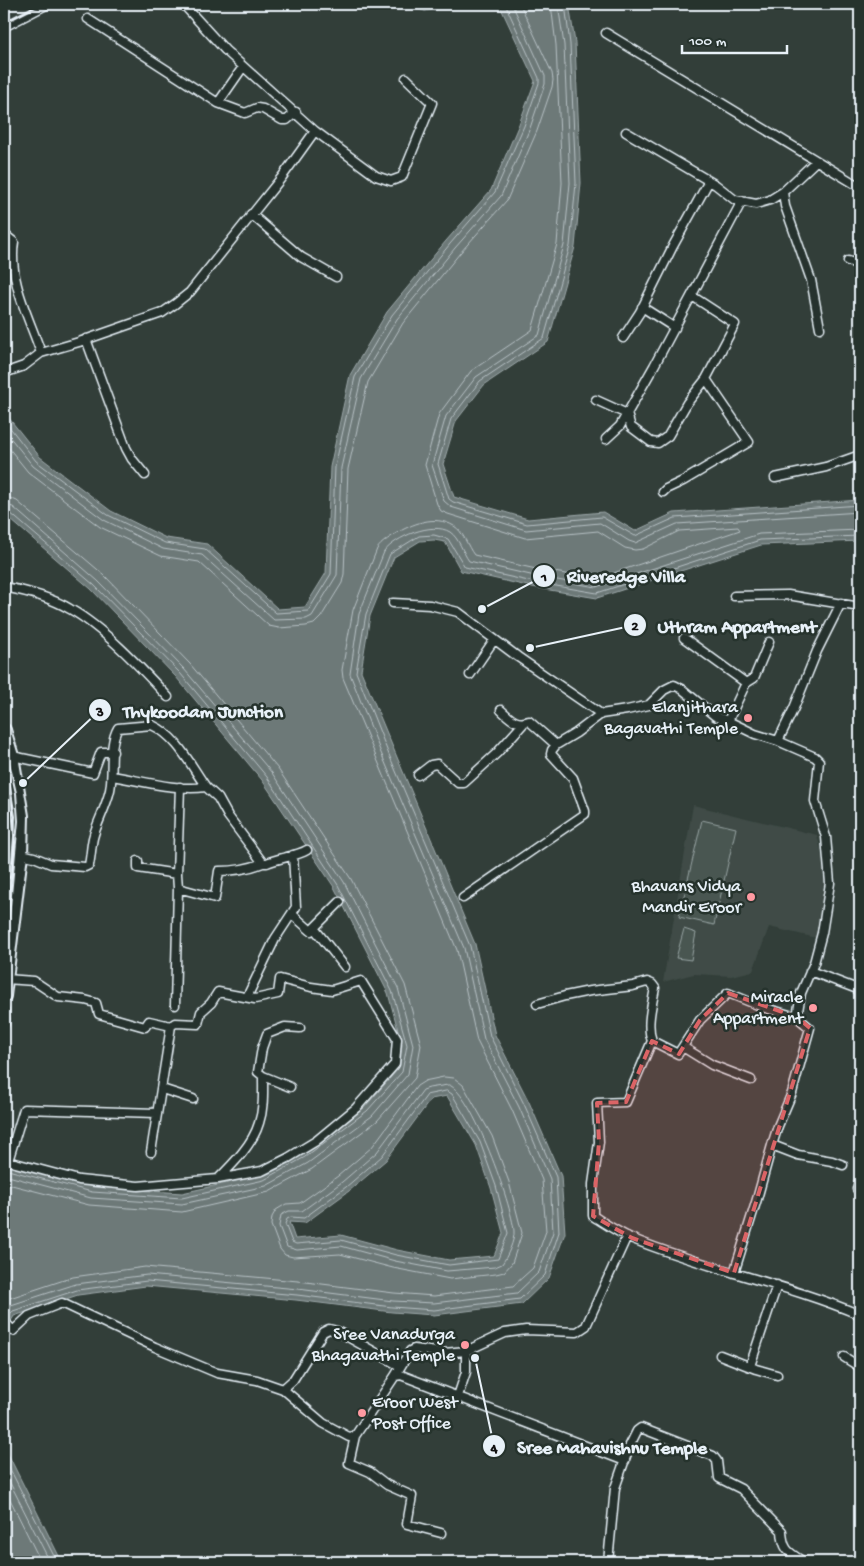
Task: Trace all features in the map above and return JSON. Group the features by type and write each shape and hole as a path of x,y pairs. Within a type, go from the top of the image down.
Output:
{"main road":[{"path":"4,730 12,756 22,816 21,854 9,910 4,996"},
{"path":"4,790 7,836 4,873"}],"street":[{"path":"4,27 48,4"},
{"path":"183,4 243,67 315,130 376,176 391,181 402,176 432,103 406,78"},
{"path":"88,19 218,103 244,112 257,108 262,109 282,120 287,120 296,112"},
{"path":"606,33 860,188"},
{"path":"218,103 243,67"},
{"path":"4,373 24,366 41,352 162,313 175,304 190,292 282,177 315,130"},
{"path":"626,132 709,181 735,200 756,204 770,200 783,192 816,161"},
{"path":"623,338 642,307 709,181"},
{"path":"783,192 785,206 810,280 820,328"},
{"path":"606,439 620,426 627,414 742,201"},
{"path":"251,214 301,257 336,278"},
{"path":"4,234 14,242 12,255 14,277 41,352"},
{"path":"848,262 860,265"},
{"path":"596,400 627,414 631,427 650,442 658,443 668,436 687,403 706,379 735,324 692,296"},
{"path":"642,307 675,328"},
{"path":"86,339 126,448 145,475"},
{"path":"663,492 750,442 706,379"},
{"path":"774,478 826,467 860,454"},
{"path":"4,586 52,600 71,609 102,632 140,666 168,697"},
{"path":"734,596 788,595 860,607"},
{"path":"393,603 430,605 458,612 494,640 600,714"},
{"path":"778,741 794,708 817,651 841,603"},
{"path":"684,638 746,683"},
{"path":"470,675 494,640"},
{"path":"728,721 746,683 754,678 769,642"},
{"path":"463,898 585,814 573,778 551,754 556,745 576,733 600,714 649,705 664,690 674,686 682,689 715,716 815,757 819,761 815,801 826,837 830,883 822,933 801,993 797,1017"},
{"path":"501,710 517,723 523,724"},
{"path":"418,775 430,765 437,764 458,783 464,783 497,754 523,724 529,721 556,745"},
{"path":"21,854 51,864 89,866 93,839 107,803 112,776 116,732 118,728 152,725 166,734 181,750 206,787 218,798 228,816 263,862"},
{"path":"12,756 93,773 101,752 113,752"},
{"path":"112,776 180,788 206,787"},
{"path":"175,1005 180,788"},
{"path":"178,888 215,898 219,871 248,869 263,862 267,863 307,850"},
{"path":"247,997 275,938 296,907 293,855"},
{"path":"138,861 138,868 177,874"},
{"path":"292,914 311,932 340,902"},
{"path":"314,928 345,967"},
{"path":"810,971 860,990"},
{"path":"6,979 34,981 58,997 96,1003 98,1014 145,1027 149,1021 172,1026 175,1023 198,1024 201,1012 218,992 255,999 278,994 280,979 332,990 361,981 397,1039 395,1064 356,1108 316,1140 288,1158 262,1171 218,1179 138,1186 79,1180 6,1160 22,1109 156,1113"},
{"path":"536,1004 590,990 633,986 647,982 655,988 649,1025 652,1041 678,1054 700,1020 728,993 765,1008 797,1017 810,1028 792,1092 778,1126 734,1273"},
{"path":"4,1010 4,1025"},
{"path":"151,1152 172,1026"},
{"path":"290,1087 258,1072 262,1048 267,1034 285,1027 300,1028"},
{"path":"652,1041 626,1102 597,1103 599,1142 593,1184 593,1216 627,1236 734,1273 778,1285 836,1305 860,1316"},
{"path":"683,1047 712,1064 751,1080"},
{"path":"218,1179 240,1157 259,1124 263,1102 263,1076"},
{"path":"162,1089 193,1099"},
{"path":"772,1145 798,1154 843,1165"},
{"path":"860,1178 857,1189 860,1192"},
{"path":"441,1533 407,1524 412,1496 387,1485 370,1472 349,1463 355,1436 410,1351 414,1349 444,1353 466,1351 505,1332 526,1330 577,1332 586,1326 627,1236"},
{"path":"750,1366 778,1285"},
{"path":"4,1321 13,1331 29,1316 62,1303 155,1347 217,1373 257,1380 283,1389 323,1423 349,1436 355,1436"},
{"path":"283,1389 293,1380 323,1332 328,1329 336,1331 400,1366"},
{"path":"458,1396 466,1372 466,1351"},
{"path":"720,1355 777,1375"},
{"path":"844,1357 860,1367"},
{"path":"395,1376 401,1375 458,1396 519,1422 624,1461"},
{"path":"608,1562 615,1488 624,1461 637,1431 641,1428 713,1456 717,1461 719,1478 741,1489 766,1513 782,1531 783,1544 788,1552 804,1562"}],"highlighted area":[{"path":"728,993 797,1017 810,1028 734,1273 632,1238 593,1216 599,1142 597,1103 626,1102 652,1041 679,1054 700,1020"}],"shaded area":[{"name":"Bhavans Vidya Mandir Eroor","path":"693,805 817,835 828,878 822,916 816,938 769,927 753,971 731,976 694,974 663,982"},
{"path":"702,820 736,828 714,925 679,917"},
{"path":"684,929 696,933 691,960 676,958"}],"water":[{"path":"401,4 468,4 425,11"},
{"path":"499,4 569,4 575,43 581,183 575,247 548,342 484,385 456,421 443,464 454,497 528,519 603,512 635,531 674,513 860,500 860,541 761,545 597,598 532,587 461,571 445,542 434,540 420,541 394,557 370,616 361,671 475,944 495,1035 529,1102 561,1176 565,1233 549,1278 522,1304 434,1315 146,1286 78,1295 14,1316 4,1333 4,1163 93,1187 182,1193 263,1175 302,1153 364,1108 398,1069 402,1045 388,993 334,887 262,780 176,677 91,589 4,514 4,412 40,457 111,511 166,538 207,544 278,609 305,607 326,573 330,467 350,375 387,312 491,190 535,81","holes":["447,1096 476,1145 491,1188 503,1233 494,1256 449,1260 397,1250 341,1235 295,1239 289,1222 305,1223 349,1191 386,1160 431,1099"]},
{"path":"4,1446 62,1562 4,1562"}],"railway":[{"path":"4,23 41,4"},
{"path":"4,741 16,793 18,821 4,969"}],"place":[{"name":"Riveredge Villa","path":"482,609"},
{"name":"Uthram Appartment","path":"530,648"},
{"name":"Elanjithara Bagavathi Temple","path":"748,718"},
{"name":"Thykoodam Junction","path":"23,783"},
{"name":"Bhavans Vidya Mandir Eroor","path":"751,897"},
{"name":"Miracle Appartment","path":"813,1008"},
{"name":"Sree Vanadurga Bhagavathi Temple","path":"465,1345"},
{"name":"Sree Mahavishnu Temple","path":"475,1358"},
{"name":"Eroor West Post Office","path":"362,1413"}]}
